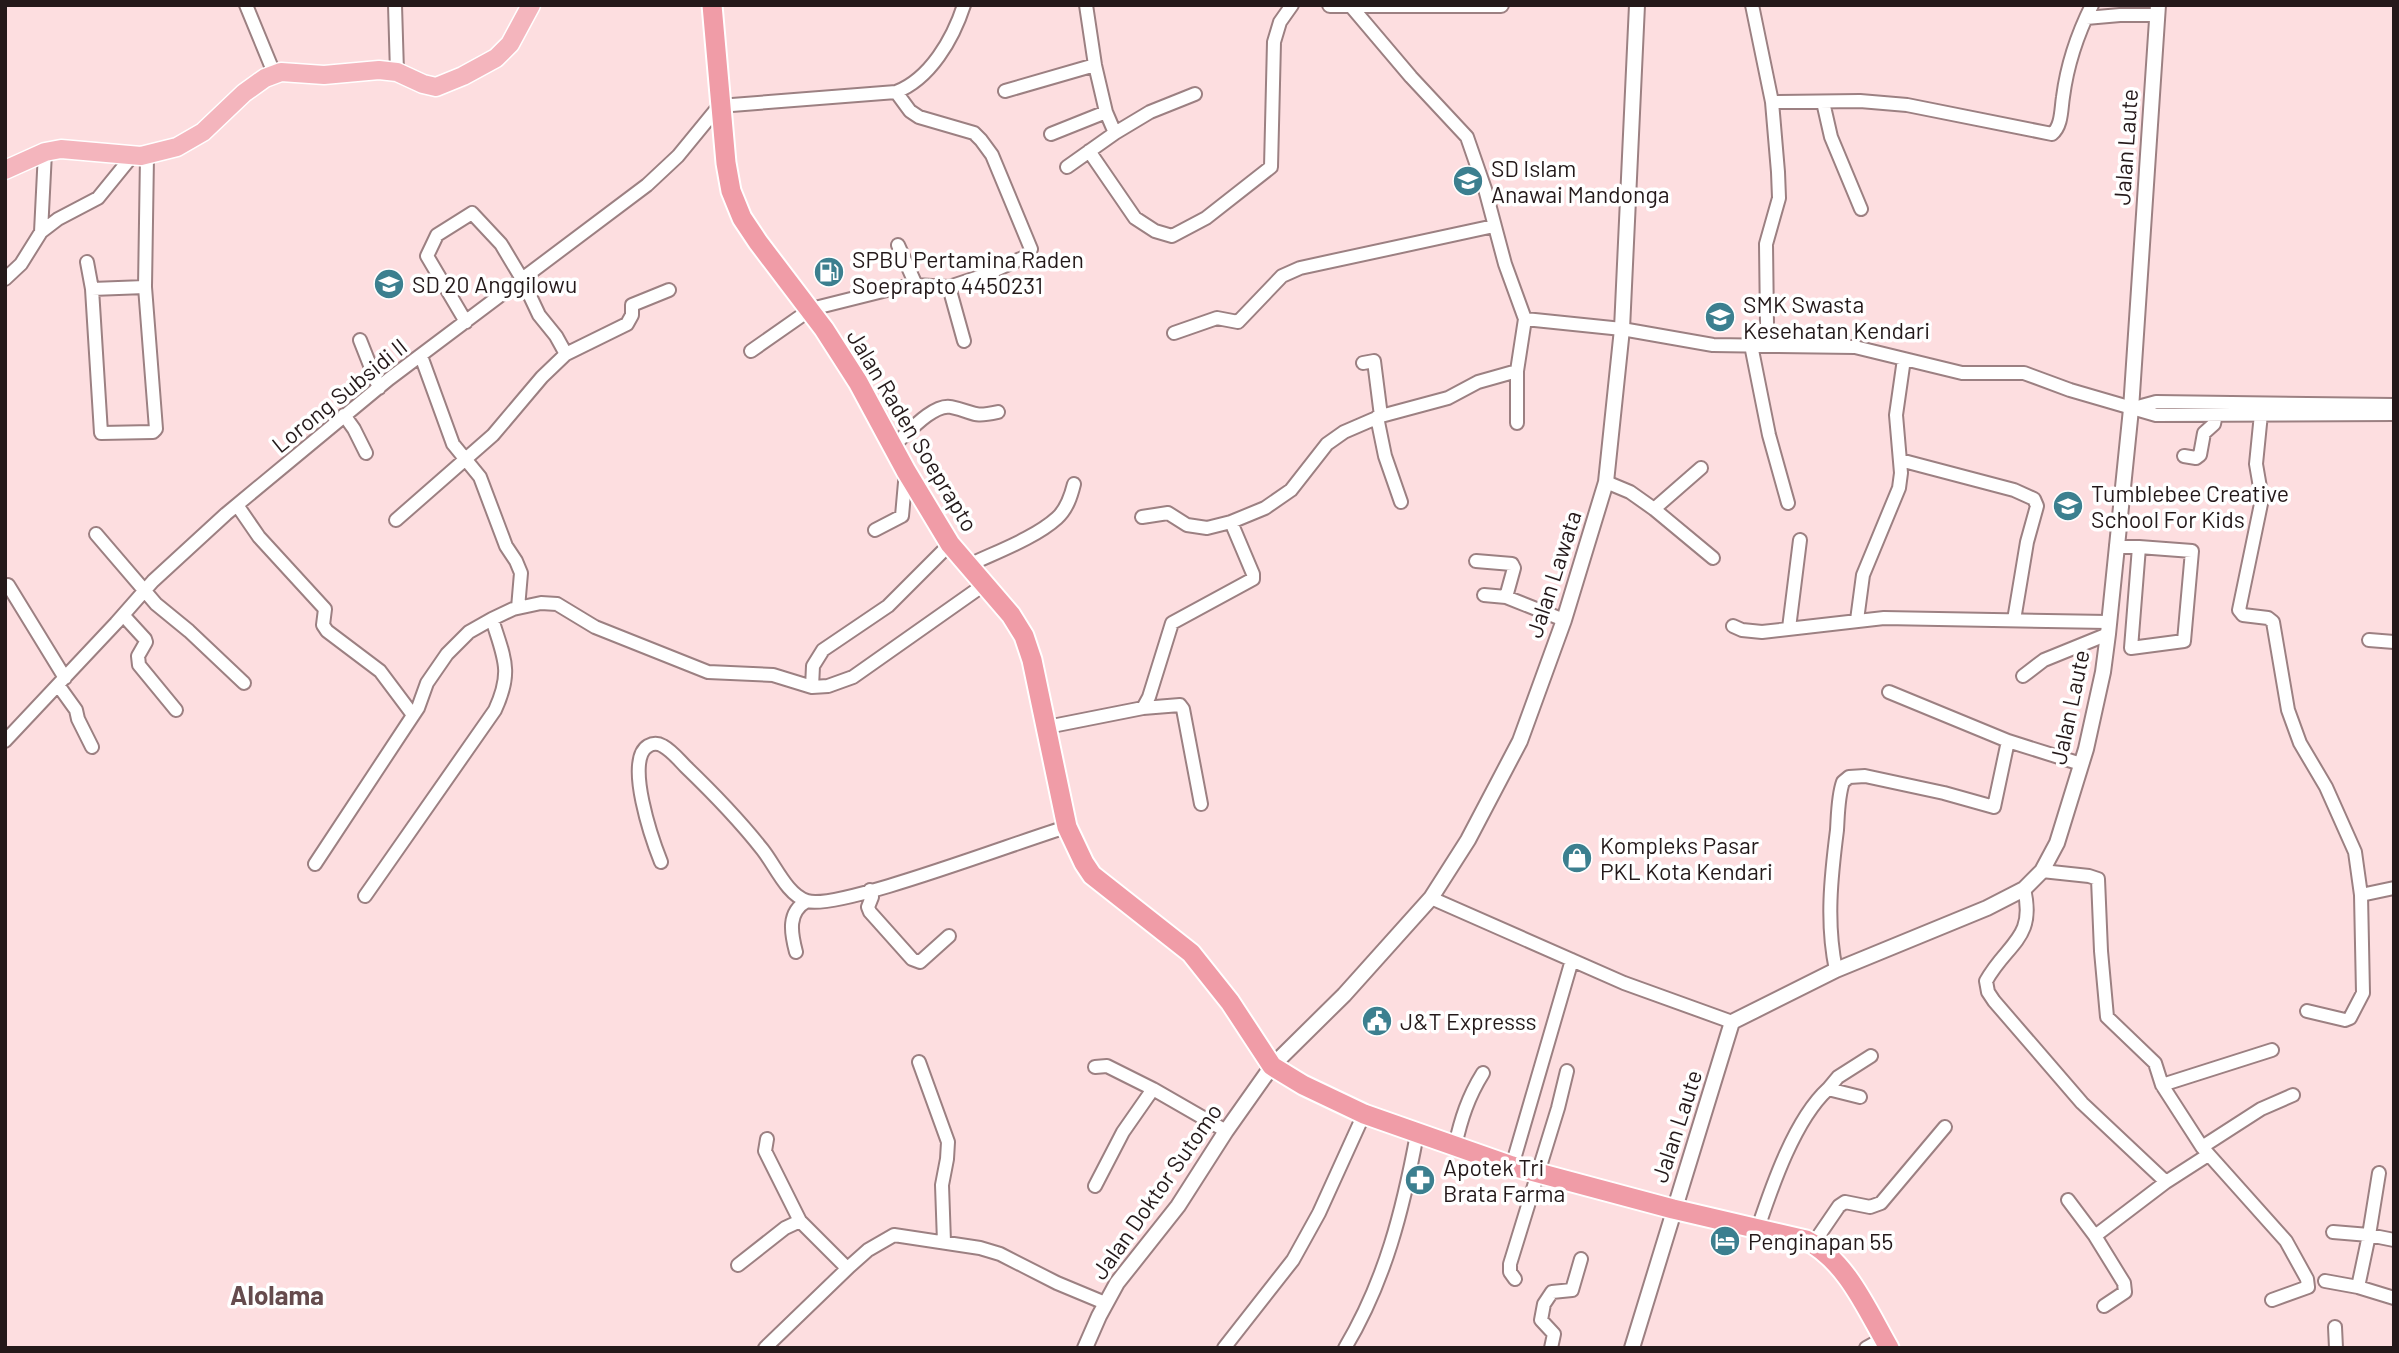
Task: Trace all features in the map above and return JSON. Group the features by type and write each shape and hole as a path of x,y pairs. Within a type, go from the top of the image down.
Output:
{"highway":[{"name":"Jalan Raden Soeprapto","path":"712,5 719,106 731,191 742,218 811,309 858,382 906,471 950,544 1011,615 1024,636 1032,660 1067,827 1092,875 1191,953 1230,1002 1272,1066 1303,1085 1364,1114 1512,1166 1813,1244 1826,1252 1848,1277 1887,1343"}],"main road":[{"path":"5,170 45,152 80,149 140,155 190,140 213,123 244,93 274,73 293,71 324,75 379,70 397,72 436,87 472,72 504,51 531,5"}],"street":[{"path":"246,5 274,73"},
{"path":"395,5 397,72"},
{"path":"719,106 896,92 910,87 950,38 964,5"},
{"path":"1086,5 1095,65 1106,112 1115,133"},
{"path":"1089,151 1135,218 1156,231 1172,236 1206,218 1271,167 1274,42 1280,22 1292,5"},
{"path":"1330,5 1501,5"},
{"name":"Jalan Lawata","path":"1272,1066 1344,995 1431,898 1468,840 1520,741 1564,620 1606,482 1622,329 1637,5"},
{"path":"1752,5 1772,102 1779,198 1766,244 1767,310 1757,345 1762,403 1788,503"},
{"path":"1772,102 1860,101 1907,105 2053,134 2059,127 2064,87 2092,5"},
{"path":"1350,6 1403,68 1468,137 1525,319 1517,371 1517,423"},
{"path":"2086,18 2157,10"},
{"name":"Jalan Laute","path":"1632,1348 1732,1022 1836,970 1987,908 2024,889 2042,871 2057,843 2081,764 2103,672 2131,409 2157,10"},
{"path":"1006,91 1095,65"},
{"path":"751,351 811,309 895,288 916,285 948,287 982,276 1027,256 1031,249 996,164 981,140 974,132 919,117 910,111 896,92"},
{"path":"1067,167 1115,133 1150,113 1195,93"},
{"path":"1823,102 1831,137 1861,209"},
{"name":"Lorong Subsidi II","path":"5,741 171,563 344,415 624,204 663,171 719,106"},
{"path":"1051,134 1106,112"},
{"path":"41,232 45,152"},
{"path":"5,279 14,272 41,232 58,219 99,198 140,155"},
{"path":"87,261 92,289 101,433 153,432 156,429 145,287 140,155"},
{"path":"466,321 427,256 437,235 472,213 500,244 522,279 539,315 566,354"},
{"path":"1174,333 1221,317 1238,322 1282,276 1300,268 1494,226"},
{"path":"898,245 916,285"},
{"path":"92,289 145,287"},
{"path":"948,287 964,341"},
{"path":"396,520 493,435 542,377 566,354 627,324 632,315 632,305 669,290"},
{"path":"1525,319 1622,329 1713,345 1855,347 1962,373 2024,373 2156,415 2394,414"},
{"path":"360,340 379,388"},
{"path":"421,356 453,444 480,477 506,546 521,573 518,608"},
{"path":"1857,620 1863,575 1899,488 1900,460 1896,415 1904,359"},
{"path":"1363,363 1374,361 1382,446 1401,502"},
{"path":"1142,517 1168,513 1187,525 1207,528 1231,522 1279,500 1291,490 1333,439 1379,417 1448,398 1478,382 1517,371"},
{"path":"2131,409 2156,402 2394,405"},
{"path":"892,446 922,418 942,406 950,406 970,415 998,412"},
{"path":"2184,456 2196,458 2200,455 2204,433 2214,424 2216,414"},
{"path":"2261,414 2256,464 2262,499 2239,610 2243,615 2268,618 2273,622 2288,710 2301,743 2326,787 2355,852 2361,895 2363,993 2348,1020 2307,1011"},
{"path":"344,415 366,453"},
{"path":"1900,460 2014,490 2034,499 2037,506 2014,620"},
{"path":"1654,509 1701,468"},
{"path":"875,530 902,516 906,471"},
{"path":"1606,482 1630,492 1654,509 1713,558"},
{"path":"969,565 1058,518 1068,504 1074,484"},
{"path":"237,505 259,537 324,609 323,625 327,631 380,671 413,715"},
{"path":"1143,708 1174,620 1253,579 1254,574 1231,522"},
{"path":"96,534 156,604 244,683"},
{"path":"1789,628 1800,540"},
{"path":"812,687 813,666 822,650 888,606 950,544"},
{"path":"2116,552 2139,554 2192,551 2184,641 2131,648 2139,554"},
{"path":"1476,561 1512,564 1514,568 1506,597"},
{"path":"315,864 413,715 427,683 447,654 469,632 518,608 541,603 557,604 595,627 708,672 773,675 812,687 828,686 853,677 985,584"},
{"path":"8,585 61,681 92,747"},
{"path":"1483,595 1506,597 1564,620"},
{"path":"123,615 146,642 138,656 139,665 176,710"},
{"path":"1733,626 1753,632 1884,618 2014,620 2108,628"},
{"path":"365,896 499,702 506,682 506,663 492,619"},
{"path":"2023,676 2044,660 2108,628"},
{"path":"2369,640 2394,642"},
{"path":"1889,692 2008,741 2081,764"},
{"path":"1047,727 1143,708 1180,705 1183,709 1201,804"},
{"path":"1836,970 1830,905 1832,860 1843,782 1858,775 1944,793 1994,807 2008,741"},
{"path":"661,862 647,824 639,771 640,755 653,743 667,749 695,776 762,848 792,890 807,901"},
{"path":"796,952 792,936 793,917 800,905 807,901 832,901 1067,827"},
{"path":"2042,871 2098,879 2107,1017 2155,1063 2162,1086 2205,1151 2286,1241 2307,1279 2308,1287 2272,1300"},
{"path":"2361,895 2394,888"},
{"path":"2024,889 2026,926 1988,977 1988,992 2082,1103 2166,1182"},
{"path":"870,890 870,912 912,959 919,962 926,959 949,936"},
{"path":"1431,898 1624,983 1732,1022"},
{"path":"1512,1166 1572,960"},
{"path":"2162,1086 2272,1050"},
{"path":"1758,1228 1776,1177 1811,1109 1838,1077 1871,1056"},
{"path":"919,1062 948,1142 942,1185 944,1242"},
{"path":"1095,1067 1107,1066 1123,1072 1226,1131"},
{"name":"Jalan Doktor Sutomo","path":"1085,1348 1116,1283 1178,1206 1272,1066"},
{"path":"1515,1279 1510,1272 1510,1264 1539,1174 1567,1071"},
{"path":"1455,1146 1462,1112 1483,1073"},
{"path":"1095,1186 1123,1132 1153,1089"},
{"path":"1828,1090 1860,1097"},
{"path":"2095,1236 2261,1108 2293,1095"},
{"path":"1224,1348 1293,1260 1319,1213 1364,1114"},
{"path":"1813,1244 1839,1206 1845,1202 1870,1206 1881,1203 1945,1127"},
{"path":"1345,1348 1371,1298 1388,1254 1405,1202 1417,1134"},
{"path":"767,1139 764,1143 765,1151 800,1221 848,1268"},
{"path":"2358,1287 2379,1173"},
{"path":"2068,1200 2095,1236 2125,1288 2121,1295 2104,1306"},
{"path":"738,1265 785,1228 800,1221"},
{"path":"2333,1232 2394,1240"},
{"path":"771,1346 848,1268 869,1250 894,1235 980,1248 1000,1254 1105,1303"},
{"path":"1551,1348 1554,1334 1541,1320 1544,1304 1552,1292 1572,1290 1581,1259"},
{"path":"2325,1281 2394,1298"},
{"path":"2335,1327 2336,1348"},
{"path":"1866,1348 1887,1343"}],"place":[{"name":"SD Islam Anawai Mandonga","path":"1468,181"},
{"name":"SPBU Pertamina Raden Soeprapto 4450231","path":"829,272"},
{"name":"SD 20 Anggilowu","path":"389,284"},
{"name":"SMK Swasta Kesehatan Kendari","path":"1720,317"},
{"name":"Tumblebee Creative School For Kids","path":"2068,506"},
{"name":"Kompleks Pasar PKL Kota Kendari","path":"1577,858"},
{"name":"J&T Expresss","path":"1377,1021"},
{"name":"Apotek Tri Brata Farma","path":"1420,1180"},
{"name":"Penginapan 55","path":"1725,1241"}],"district":[{"name":"Alolama","path":"277,1294"}]}
